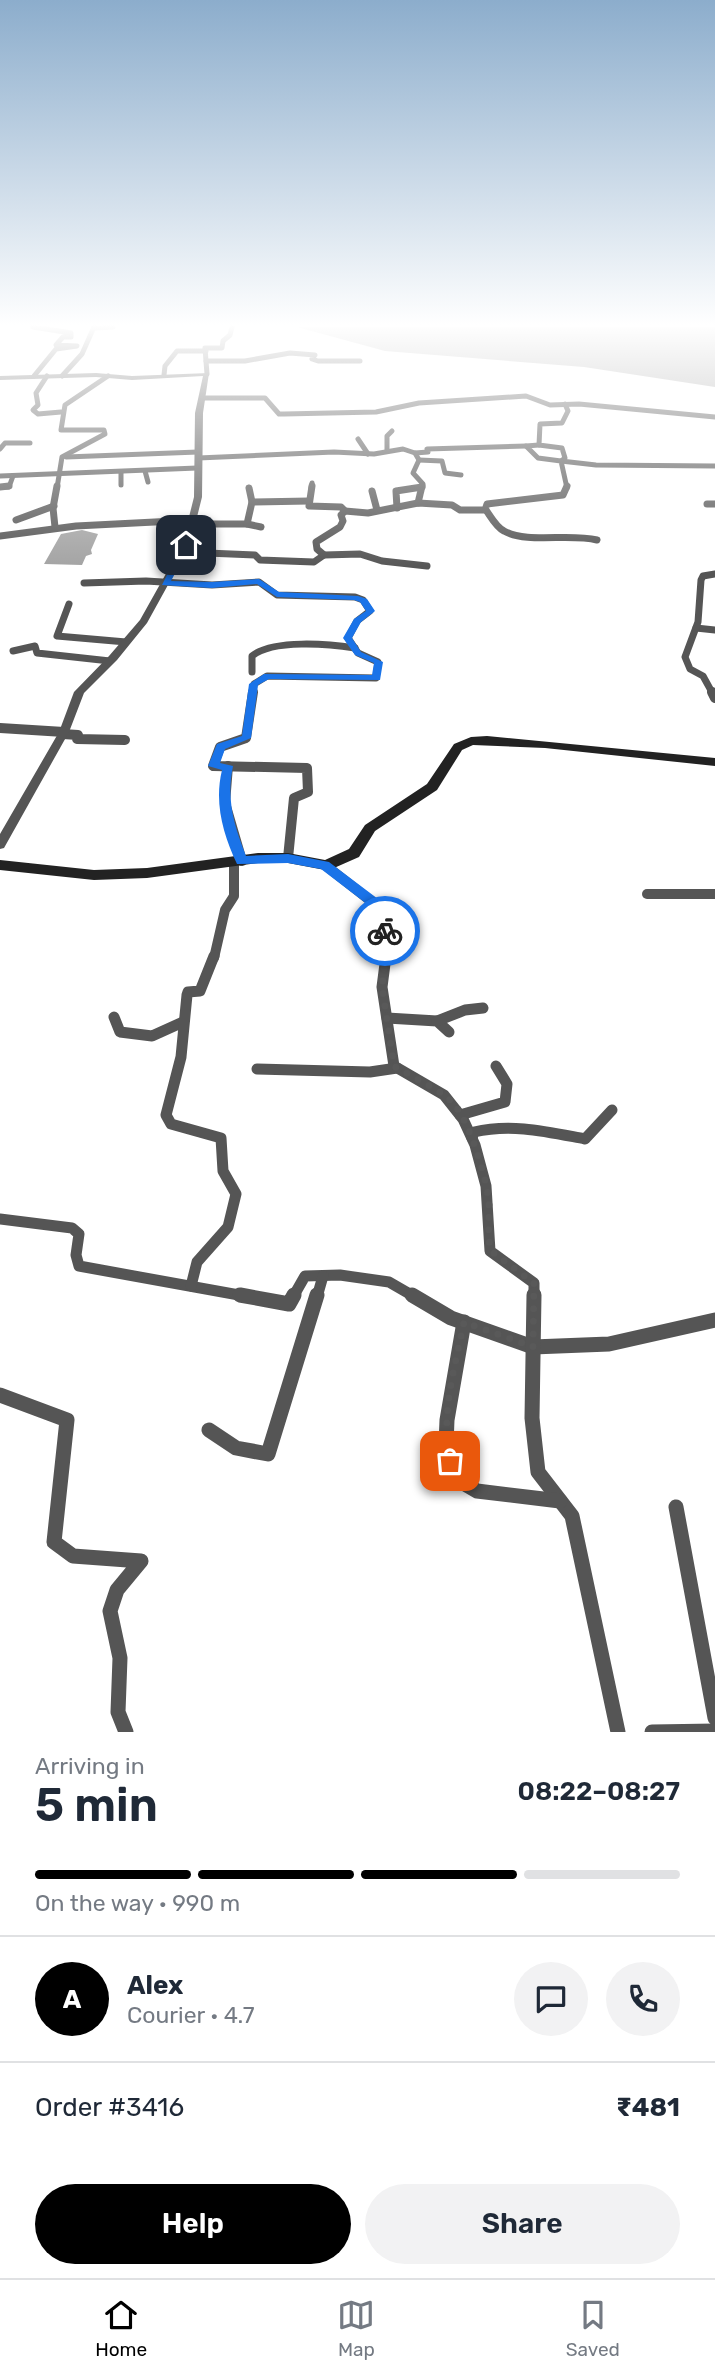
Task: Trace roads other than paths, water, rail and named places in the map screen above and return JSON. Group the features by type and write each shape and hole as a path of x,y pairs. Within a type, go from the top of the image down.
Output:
{"main road":[{"path":"0,865 94,875 147,873 238,861 288,859 325,865 354,853 370,828 432,787 458,747 471,741 545,744 715,762"}],"street":[{"path":"35,408 33,410 38,414 61,412"},
{"path":"62,457 105,434 104,430 61,430 63,408"},
{"path":"0,845 64,733 79,692 144,621 183,552 198,497 200,408"},
{"path":"274,408 279,414 284,414 376,412 396,408"},
{"path":"539,445 540,424 562,423 568,411 567,408"},
{"path":"609,408 715,417"},
{"path":"387,450 387,436 392,431"},
{"path":"358,439 368,454"},
{"path":"0,449 5,443 30,443"},
{"path":"417,456 428,452 428,449 539,445 562,447 565,458 561,461"},
{"path":"526,446 538,458 596,466 715,466"},
{"path":"62,457 198,460 412,450 417,456 442,461 445,473 461,475"},
{"path":"417,456 413,473 422,481 418,503"},
{"path":"55,527 54,506 62,457"},
{"path":"0,476 121,473 198,460"},
{"path":"561,461 567,488 563,495 487,504 486,510 501,530 516,536 581,536 584,539 597,540"},
{"path":"145,471 148,482"},
{"path":"121,473 121,485"},
{"path":"0,487 9,487 13,476"},
{"path":"312,483 309,506 341,507 355,514 418,503 452,505 460,510 486,510"},
{"path":"397,508 396,491 422,487"},
{"path":"247,524 252,502 249,488"},
{"path":"372,491 377,510"},
{"path":"252,502 309,501"},
{"path":"16,520 54,506"},
{"path":"324,555 317,549 316,542 340,527 343,521 341,515 345,511"},
{"path":"0,536 28,534 55,527 193,522 261,527"},
{"path":"183,552 255,555 260,561 314,562 324,555 360,554 382,561 427,566"},
{"path":"715,574 702,576 699,582 701,607 685,657 690,669 703,677 715,698"},
{"path":"84,583 212,585 259,582 277,595 355,597 363,600 370,611 358,621 348,638 358,653 379,662 376,678 267,676 254,684 246,738 220,747 214,766 307,768 308,792 294,798 288,859"},
{"path":"69,604 57,635 60,638 126,642"},
{"path":"696,628 715,630"},
{"path":"252,672 252,656 261,649 318,643 355,649"},
{"path":"13,651 35,646 37,653 110,661"},
{"path":"0,728 78,735 77,739 125,740"},
{"path":"191,1286 197,1262 228,1227 236,1194 223,1171 221,1138 171,1124 166,1115 181,1057 187,995 188,992 201,991 214,958 225,909 234,896 238,861 225,815 224,785 228,766"},
{"path":"325,865 381,909 387,945 382,987 394,1066 452,1101 472,1138 489,1198 487,1236 491,1251 534,1283 532,1418 538,1472 572,1516 618,1732"},
{"path":"647,894 715,894"},
{"path":"387,1018 437,1021 465,1010 483,1008"},
{"path":"114,1017 120,1032 152,1036 183,1022"},
{"path":"437,1021 449,1032"},
{"path":"460,1115 505,1102 507,1084 496,1066"},
{"path":"257,1069 370,1072 397,1068"},
{"path":"472,1138 474,1132 487,1128 526,1128 585,1139 612,1110"},
{"path":"0,1219 72,1228 79,1234 76,1255 79,1266 289,1304 305,1276 340,1275 389,1282 464,1322 533,1347 609,1344 715,1320"},
{"path":"209,1430 234,1448 248,1454 268,1454 323,1276"},
{"path":"464,1322 447,1420 446,1444 453,1477 477,1491 560,1501"},
{"path":"0,1395 67,1420 54,1542 73,1556 141,1561 118,1587 110,1611 119,1645 122,1673 115,1704 126,1732"},
{"path":"676,1507 715,1716"},
{"path":"652,1732 715,1731"}]}
